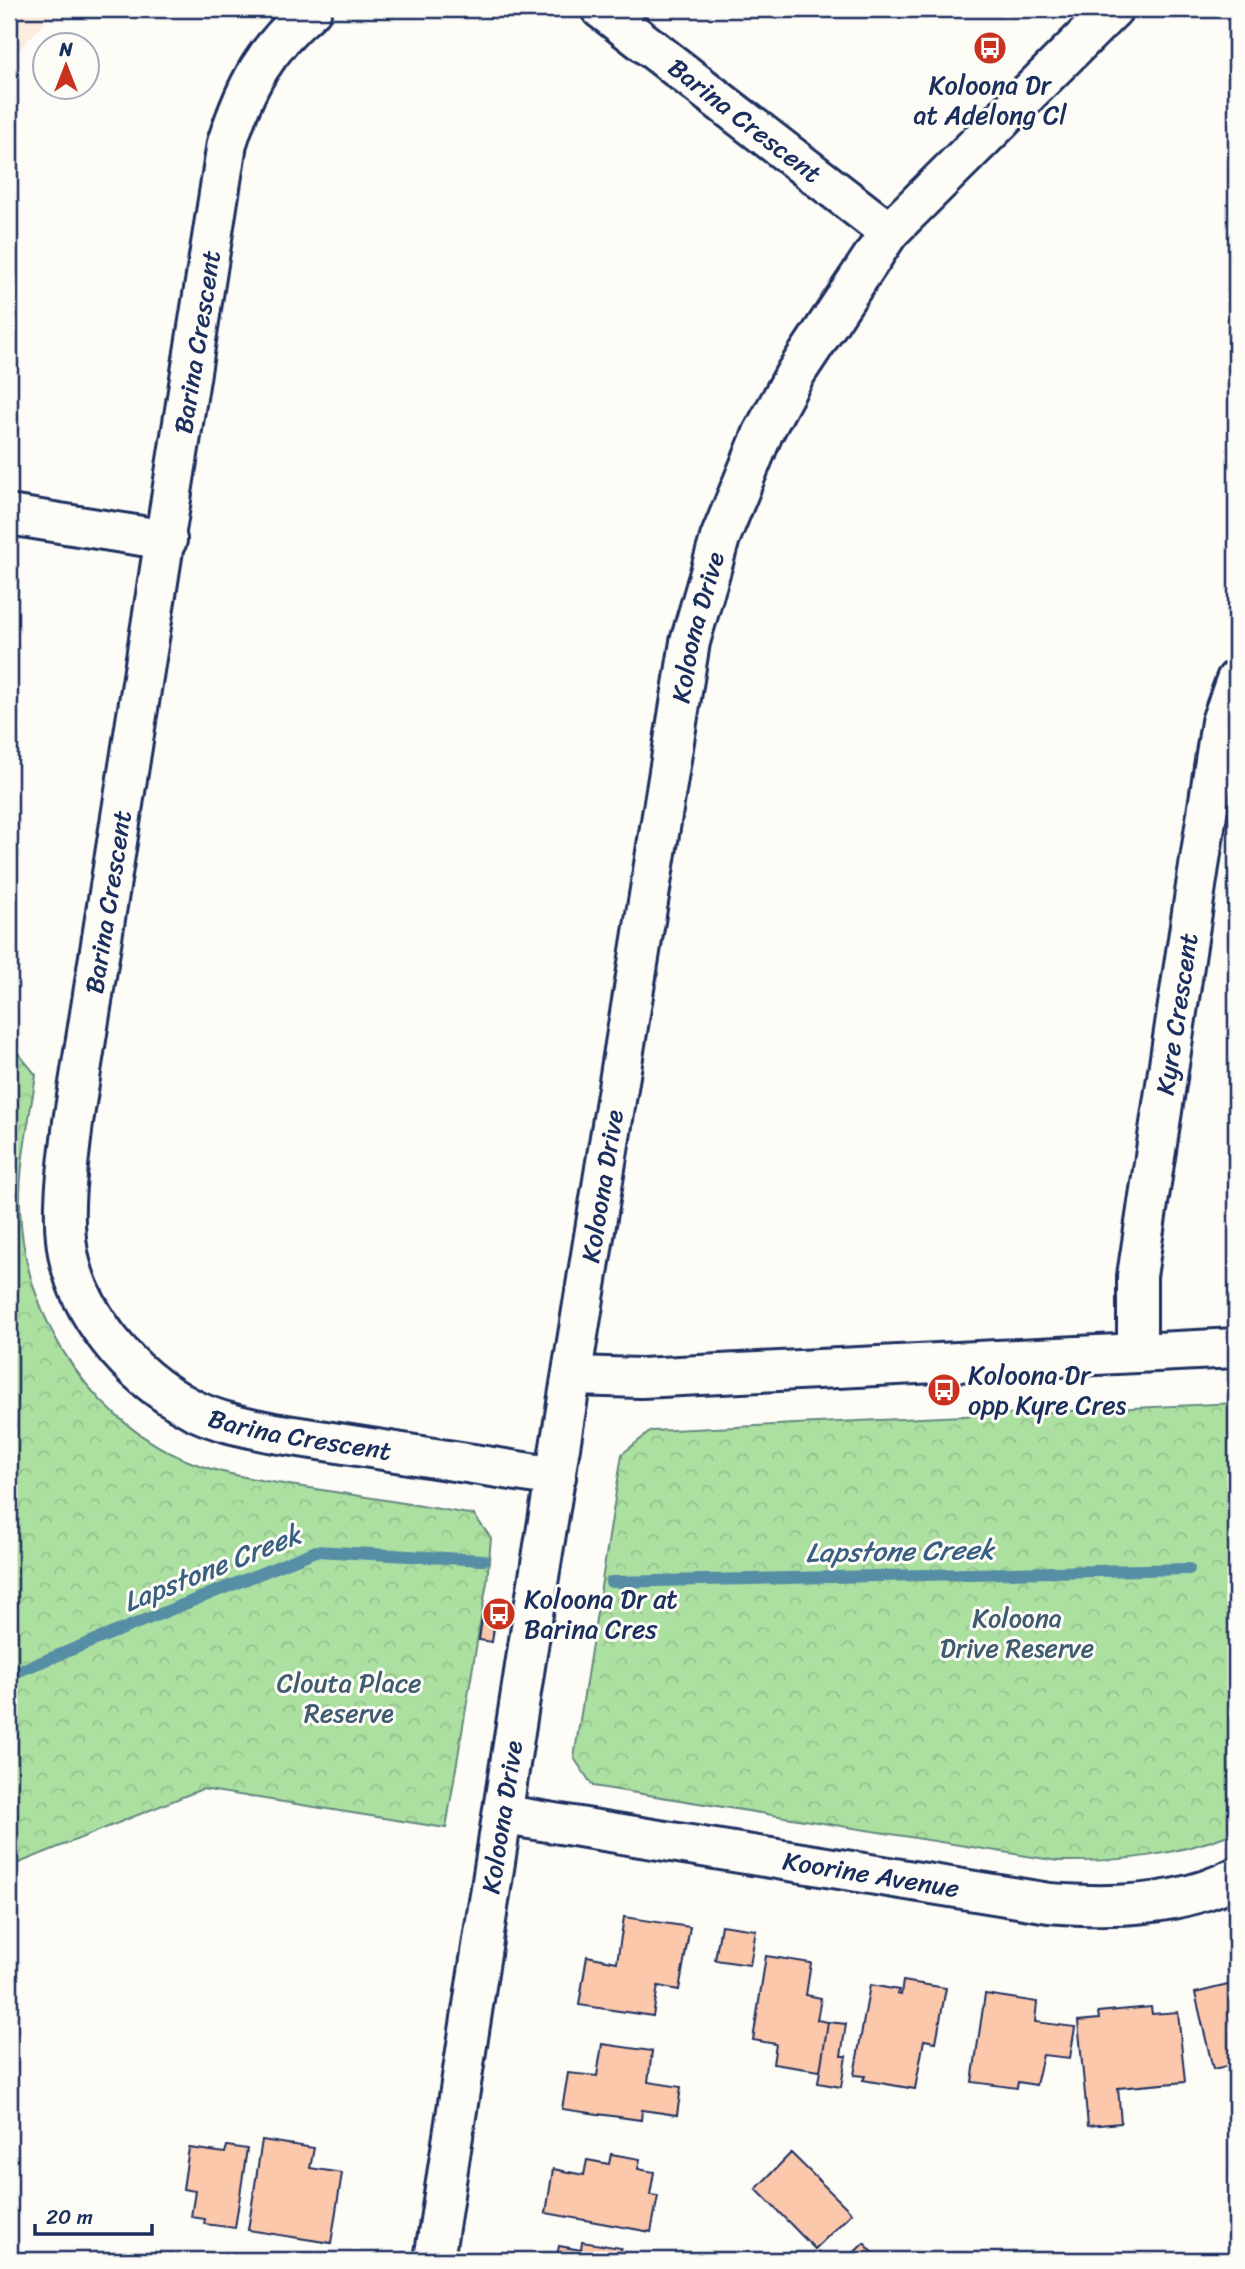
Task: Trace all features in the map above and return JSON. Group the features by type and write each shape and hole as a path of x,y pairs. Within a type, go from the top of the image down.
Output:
{"street":[{"name":"Barina Crescent","path":"312,9 289,28 263,61 243,95 227,142 167,540 73,1122 65,1190 66,1239 72,1272 92,1313 118,1350 156,1387 193,1409 229,1423 274,1433 556,1477"},
{"name":"Barina Crescent","path":"601,9 889,232"},
{"name":"Koloona Drive","path":"434,2260 690,642 704,591 733,502 762,433 796,374 889,232 1113,9"},
{"path":"9,515 167,540"},
{"name":"Kyre Crescent","path":"1137,1352 1137,1276 1221,722 1236,680"},
{"path":"573,1376 641,1378 1236,1348"},
{"name":"Koorine Avenue","path":"505,1815 1049,1903 1097,1906 1161,1900 1192,1894 1236,1877"}],"shaded area":[{"path":"9,9 57,9 36,32 32,32 32,36 9,61"}],"green space":[{"name":"Clouta Place Reserve","path":"9,1042 36,1075 20,1190 24,1248 35,1290 51,1330 73,1367 100,1400 132,1429 168,1452 208,1468 265,1481 474,1515 491,1538 487,1582 446,1828 202,1789 9,1867"},
{"name":"Koloona Drive Reserve","path":"1236,1403 1236,1831 1231,1834 1189,1848 1146,1856 1058,1861 593,1786 574,1758 622,1454 651,1431"}],"building":[{"path":"482,1619 495,1621 492,1642 479,1640"},
{"path":"624,1917 690,1927 679,1990 658,1986 653,2016 579,2005 587,1956 617,1962"},
{"path":"721,1925 756,1930 750,1965 715,1960"},
{"path":"766,1956 811,1963 806,1995 821,1998 817,2020 828,2022 820,2071 773,2064 776,2044 753,2040"},
{"path":"903,1981 946,1988 936,2042 924,2040 915,2089 863,2080 865,2076 854,2075 870,1985 899,1990 897,1994 901,1995"},
{"path":"1236,1983 1236,2064 1213,2069 1195,1993"},
{"path":"985,1994 1037,2002 1035,2022 1075,2027 1070,2058 1043,2055 1036,2085 1018,2082 1017,2088 972,2082"},
{"path":"1151,2007 1152,2014 1178,2012 1185,2082 1118,2088 1121,2123 1088,2126 1078,2021 1099,2019 1098,2012"},
{"path":"828,2022 846,2024 841,2056 846,2056 841,2087 818,2083"},
{"path":"602,2044 652,2051 648,2082 681,2087 677,2115 642,2110 641,2120 562,2109 568,2073 597,2076"},
{"path":"262,2140 314,2148 310,2168 342,2173 331,2243 248,2230"},
{"path":"227,2146 247,2149 235,2228 204,2224 205,2219 191,2217 195,2191 183,2189 189,2148 225,2153"},
{"path":"791,2153 852,2213 815,2249 756,2189"},
{"path":"611,2154 640,2159 638,2169 654,2172 650,2195 658,2196 651,2232 546,2213 553,2169 584,2175 587,2160 609,2164"},
{"path":"582,2242 621,2248 619,2260 556,2260 559,2246 581,2250"},
{"path":"864,2243 880,2260 846,2260"}],"waterway":[{"name":"Lapstone Creek","path":"9,1675 316,1551 483,1560"},
{"name":"Lapstone Creek","path":"611,1582 1189,1569"}],"place":[{"name":"Koloona Dr at Adelong Cl","path":"990,48"},
{"name":"Koloona Dr opp Kyre Cres","path":"944,1390"},
{"name":"Koloona Dr at Barina Cres","path":"499,1614"}]}
